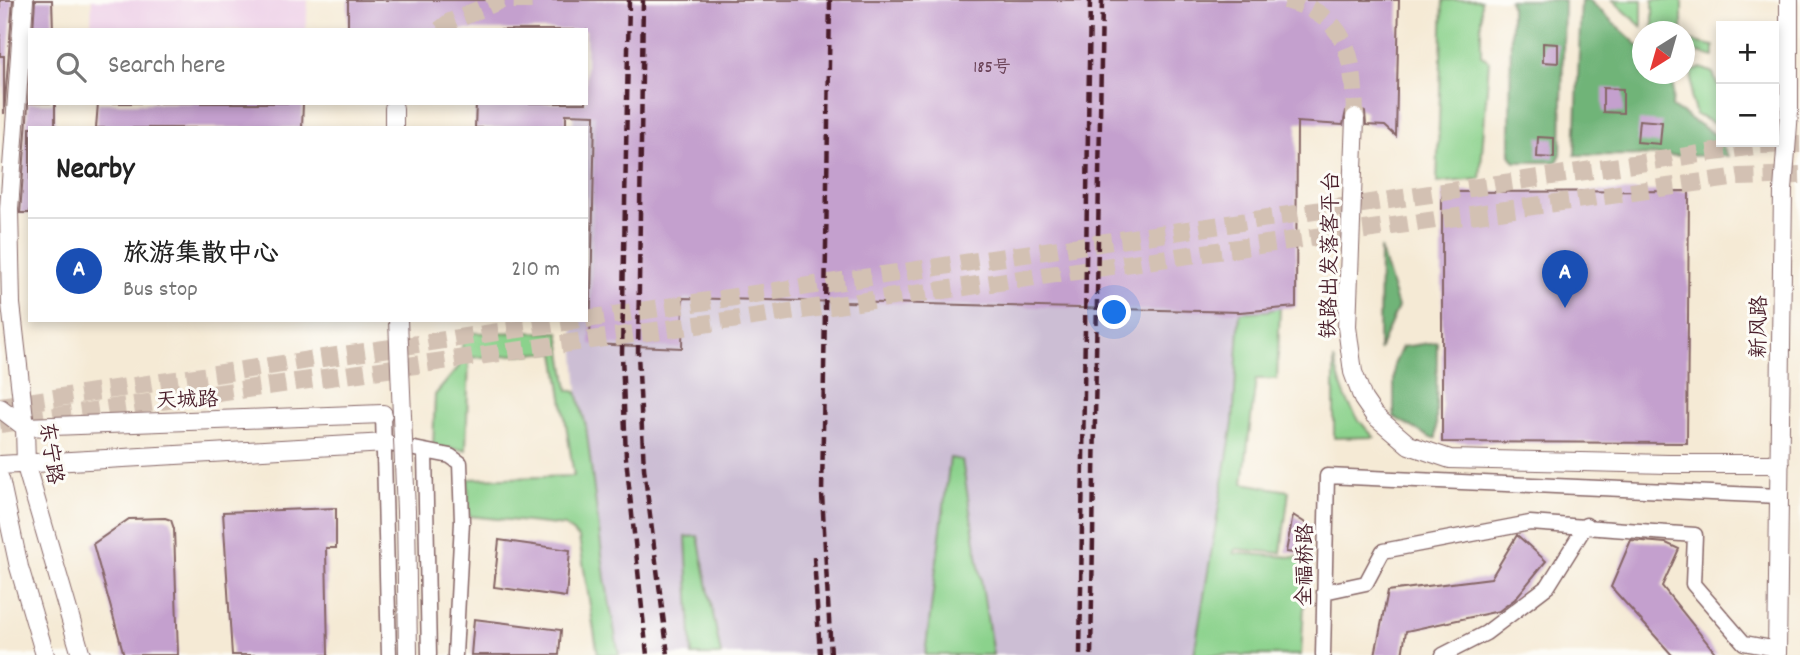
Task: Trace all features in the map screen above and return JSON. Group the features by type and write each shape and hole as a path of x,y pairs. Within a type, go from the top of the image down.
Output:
{"main road":[{"name":"东宁路","path":"24,0 9,209 11,304 25,428 26,466 81,655"},
{"name":"新风路","path":"1777,652 1780,464 1795,111 1789,0"},
{"path":"394,108 394,126"},
{"name":"铁路出发落客平台","path":"1355,118 1347,327 1353,372 1363,399 1374,415 1409,445 1450,459 1780,464"},
{"path":"398,322 406,511 408,655"},
{"path":"0,408 25,428"},
{"name":"天城路","path":"25,428 383,414"},
{"path":"0,466 386,443"},
{"path":"0,480 19,567 45,655"}],"street":[{"path":"383,414 386,443 389,655"},
{"path":"386,443 450,456 460,463 462,522 455,655"},
{"path":"425,452 429,655"},
{"name":"全福桥路","path":"1323,655 1327,476 1779,496"},
{"path":"1324,592 1366,583 1383,551 1530,523 1695,535 1693,584 1744,643 1777,652"},
{"path":"1443,655 1486,634 1548,586 1586,525"}],"shaded area":[{"path":"92,0 308,0 306,28 91,28"},
{"path":"1275,0 1268,311 1256,379 1235,549 1213,655 598,655 573,327 573,322 588,322 588,126 573,126 573,105 588,105 588,101"}],"green space":[{"path":"1443,0 1481,0 1481,55 1489,61 1480,179 1437,183"},
{"path":"1509,0 1564,0 1561,154 1557,162 1515,162 1510,155"},
{"path":"1581,0 1589,0 1632,40 1632,84 1673,84 1672,107 1716,135 1716,147 1723,147 1728,156 1575,155"},
{"path":"1613,0 1642,0 1642,21 1636,21"},
{"path":"1653,0 1682,0 1682,21 1653,21"},
{"path":"1695,42 1714,46 1714,57 1695,52"},
{"path":"1701,68 1713,73 1716,81 1716,125 1696,115 1691,99 1695,71"},
{"path":"1380,248 1398,307 1379,350"},
{"path":"1280,307 1277,379 1256,379 1243,483 1289,491 1281,553 1236,549 1234,553 1307,558 1301,655 1194,655 1233,423 1240,312 1268,311"},
{"path":"559,332 568,390 577,392 586,426 605,578 619,655 598,655 579,538 565,526 469,516 468,479 574,476 555,352 469,358 466,450 433,447 435,395 461,364 463,333"},
{"path":"1437,342 1436,438 1431,438 1394,417 1394,365 1402,347"},
{"path":"1334,359 1348,401 1358,419 1374,437 1334,438"},
{"path":"950,458 962,460 993,655 925,655"},
{"path":"698,536 721,655 692,655 686,537"}],"building":[{"path":"0,0 13,0 4,114 4,56 0,56"},
{"path":"35,0 52,0 53,28 33,28"},
{"path":"348,0 1399,0 1396,136 1385,126 1366,125 1365,112 1356,107 1346,111 1343,125 1297,122 1296,307 1240,312 683,298 682,348 590,344 595,115 566,114 566,126 475,126 476,105 588,105 588,28 348,28"},
{"path":"1543,43 1558,44 1558,63 1543,62"},
{"path":"1603,88 1623,89 1623,113 1603,112"},
{"path":"28,105 55,105 55,126 28,126 28,213 20,213"},
{"path":"98,105 303,105 302,126 96,126"},
{"path":"1639,120 1662,122 1660,144 1637,142"},
{"path":"1538,137 1554,138 1554,158 1537,157"},
{"path":"1689,191 1687,443 1442,442 1442,192"},
{"path":"336,508 336,548 326,548 328,655 232,655 223,512"},
{"path":"1293,515 1310,526 1306,554 1286,552"},
{"path":"129,519 171,520 174,529 178,655 124,655 93,544"},
{"path":"1517,535 1546,561 1515,599 1499,611 1406,631 1402,655 1375,655 1388,591 1491,578"},
{"path":"499,540 570,550 566,597 494,587"},
{"path":"1631,540 1666,543 1679,549 1662,586 1717,655 1672,655 1611,587"},
{"path":"474,619 561,630 559,655 471,655"}],"tunnel":[{"path":"442,28 450,22 501,0 535,0"},
{"path":"1285,0 1307,7 1323,17 1344,43 1353,77 1355,118"},
{"path":"588,319 1761,145 1800,144"},
{"path":"0,424 1738,177 1800,175"},
{"path":"0,406 566,322"}],"railway":[{"path":"629,0 622,354 626,458 647,655"},
{"path":"643,0 638,354 644,468 668,655"},
{"path":"830,0 822,494 831,655"},
{"path":"1080,655 1090,0"},
{"path":"1091,655 1102,0"},
{"path":"814,557 820,655"}],"place":[{"name":"旅游集散中心","path":"1565,308"}]}
